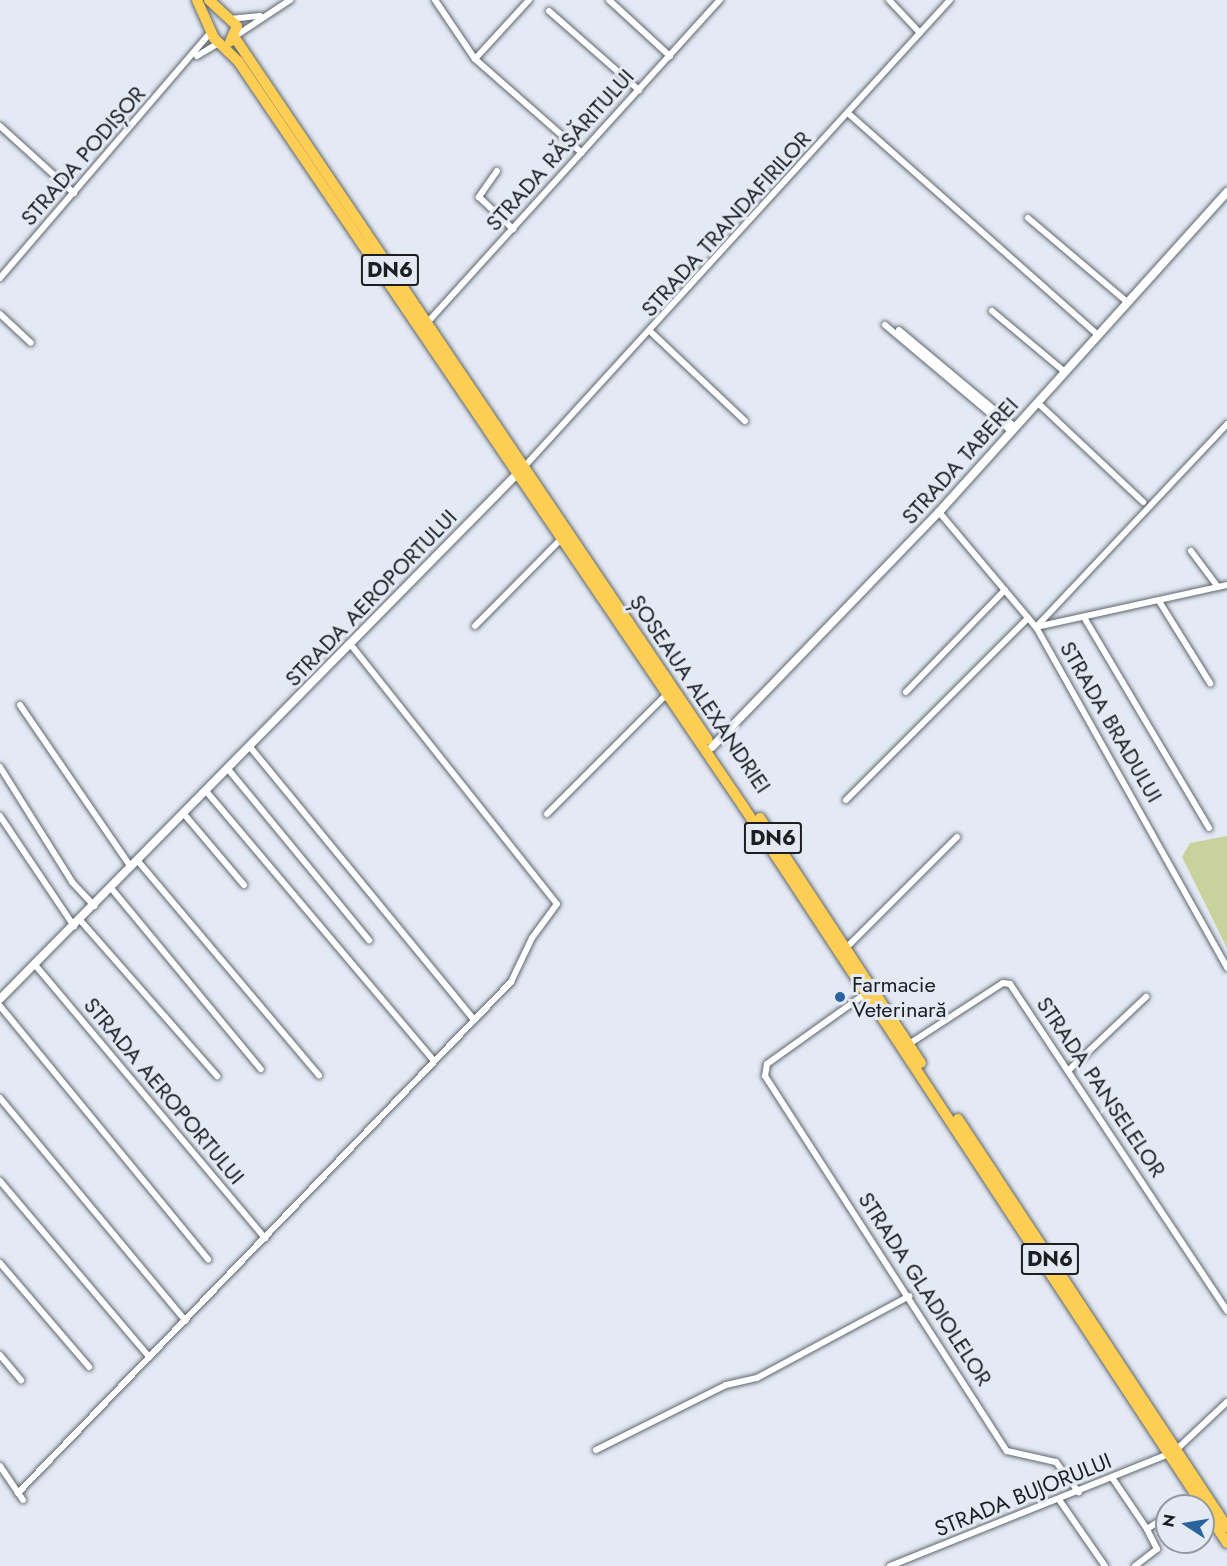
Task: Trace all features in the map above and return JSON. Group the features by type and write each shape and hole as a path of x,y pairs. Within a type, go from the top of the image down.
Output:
{"highway":[{"name":"ȘOSEAUA ALEXANDRIEI","path":"197,0 222,43 712,747 909,1044 1172,1452 1196,1494"},
{"name":"ȘOSEAUA ALEXANDRIEI","path":"209,0 228,18 236,36 521,470 561,539 667,694 1172,1452 1227,1527"},
{"path":"212,28 228,18"},
{"path":"222,43 236,36"},
{"name":"ȘOSEAUA ALEXANDRIEI","path":"1215,1525 1227,1543"}],"street":[{"path":"236,36 261,16 290,0"},
{"path":"435,0 475,59 582,153"},
{"path":"475,59 529,0"},
{"path":"609,0 670,56"},
{"name":"STRADA RĂSĂRITULUI","path":"426,324 720,0"},
{"path":"889,0 920,33"},
{"name":"STRADA TRANDAFIRILOR","path":"521,470 652,333 950,0"},
{"path":"549,10 639,90"},
{"path":"228,18 261,16"},
{"name":"STRADA PODIȘOR","path":"0,278 194,58 212,28"},
{"name":"STRADA PODIȘOR","path":"194,58 222,43"},
{"path":"849,114 1098,335"},
{"path":"0,126 74,193"},
{"path":"496,171 479,197 513,229"},
{"name":"STRADA TABEREI","path":"712,747 939,512 1227,192"},
{"path":"1028,218 1127,302"},
{"path":"992,311 1065,372"},
{"path":"0,314 31,343"},
{"path":"885,325 1013,430"},
{"path":"899,330 1013,430"},
{"path":"652,333 745,421"},
{"path":"1037,402 1143,502"},
{"path":"1036,627 1227,424"},
{"name":"STRADA AEROPORTULUI","path":"0,999 36,966 137,860 521,470"},
{"name":"STRADA BRADULUI","path":"939,512 1036,627 1227,968"},
{"path":"475,626 561,539"},
{"path":"1191,551 1218,587"},
{"path":"1036,627 1085,619 1226,586"},
{"path":"906,692 1005,590"},
{"path":"1159,601 1210,683"},
{"path":"846,801 1028,618"},
{"path":"1085,619 1209,828"},
{"path":"18,1492 186,1321 511,982 557,900 350,644"},
{"path":"547,814 667,694"},
{"path":"20,705 131,867"},
{"path":"250,747 474,1020"},
{"path":"0,767 72,882 94,906"},
{"path":"228,769 369,940"},
{"path":"206,791 434,1061"},
{"path":"184,814 244,885"},
{"path":"0,816 77,923 217,1076"},
{"path":"846,948 957,837"},
{"path":"137,860 319,1075"},
{"path":"111,888 261,1069"},
{"name":"STRADA AEROPORTULUI","path":"36,966 265,1238"},
{"name":"STRADA PANSELELOR","path":"909,1044 1006,983 1070,1069 1227,1311"},
{"name":"STRADA GLADIOLELOR","path":"865,994 764,1070 1007,1451 1056,1462 1078,1492"},
{"path":"1070,1069 1146,997"},
{"path":"0,1006 208,1259"},
{"path":"0,1098 186,1321"},
{"path":"0,1181 149,1357"},
{"path":"0,1263 89,1367"},
{"path":"596,1450 726,1385 757,1378 909,1296"},
{"path":"0,1356 21,1380"},
{"name":"STRADA BUJORULUI","path":"890,1566 1060,1501 1172,1452 1227,1402"},
{"path":"0,1466 23,1500"},
{"path":"1113,1479 1147,1529 1157,1549 1135,1566"},
{"path":"1060,1501 1105,1566"},
{"path":"1147,1529 1155,1524"}],"green space":[{"path":"1227,836 1227,948 1182,857 1190,843"}],"place":[{"name":"Farmacie Veterinară","path":"840,997"}]}
